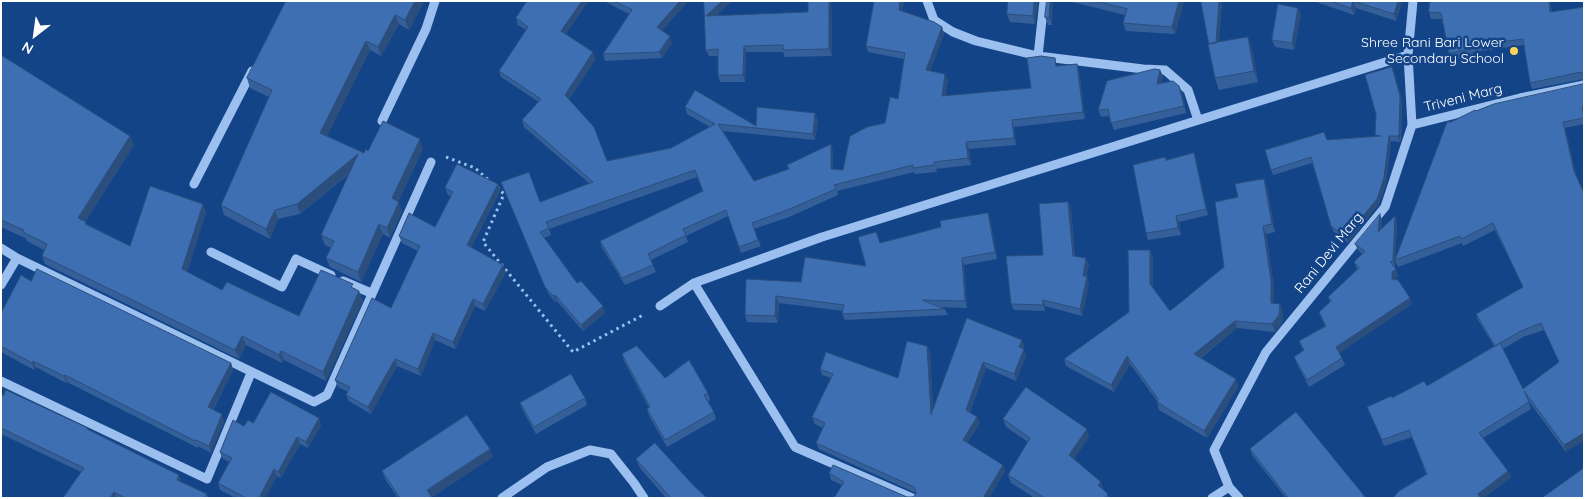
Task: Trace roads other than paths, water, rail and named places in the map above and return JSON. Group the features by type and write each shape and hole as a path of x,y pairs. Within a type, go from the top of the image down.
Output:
{"street":[{"path":"382,121 426,29 435,1"},
{"path":"926,1 934,20 953,32 976,41 1038,56 1165,70 1188,90 1198,120"},
{"path":"1038,56 1044,1"},
{"name":"Rani Devi Marg","path":"1239,498 1228,487 1214,450 1266,352 1385,207 1412,125 1408,55 1413,1"},
{"path":"660,306 694,283 822,237 1408,55"},
{"path":"194,184 257,62"},
{"name":"Triveni Marg","path":"1412,125 1520,98 1584,85"},
{"path":"1,248 17,258 314,402 327,395 431,162"},
{"path":"211,252 282,287 296,259 371,293"},
{"path":"1,285 17,258"},
{"path":"694,283 795,447 912,498"},
{"path":"1,381 207,479 251,373"},
{"path":"502,498 547,467 590,450 610,454 634,482 644,498"},
{"path":"1212,498 1228,487"}],"place":[{"name":"Shree Rani Bari Lower Secondary School","path":"1514,51"}]}
